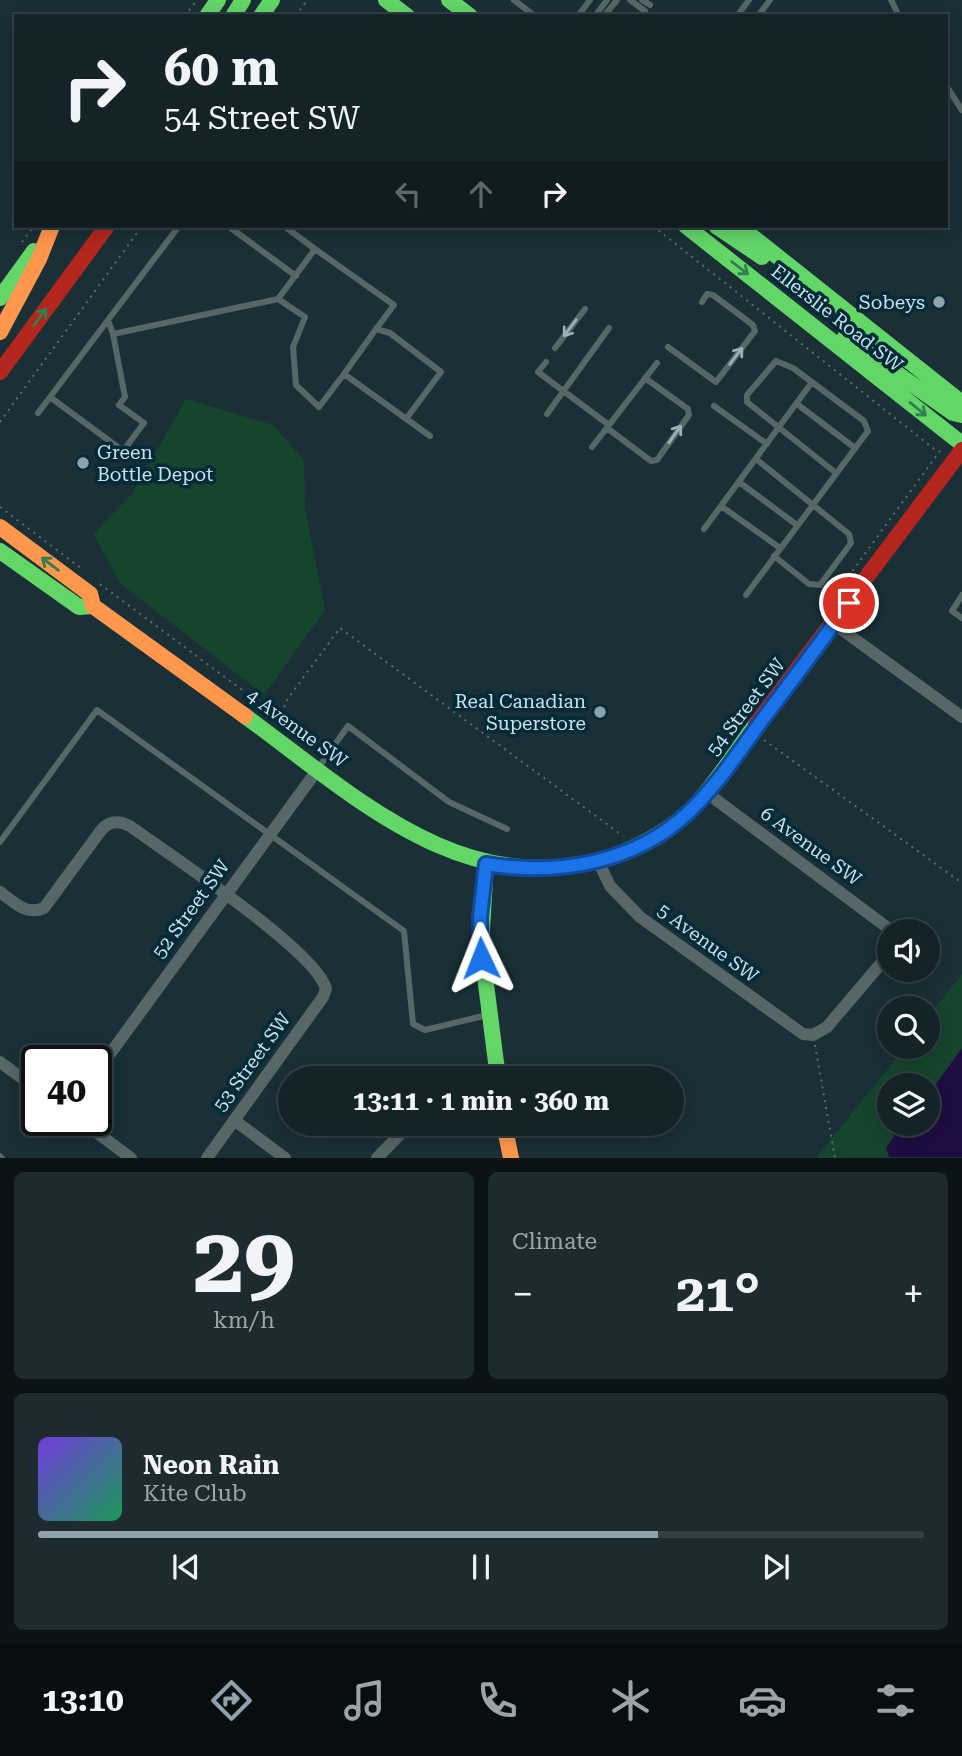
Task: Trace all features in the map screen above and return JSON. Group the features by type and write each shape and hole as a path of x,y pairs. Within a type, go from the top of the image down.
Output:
{"street":[{"path":"386,0 404,14"},
{"path":"449,0 467,14"},
{"path":"0,298 51,228"},
{"path":"0,332 40,259 51,228"},
{"path":"0,372 106,228"},
{"name":"Ellerslie Road SW","path":"689,228 962,444"},
{"path":"719,228 768,261 817,287"},
{"name":"Ellerslie Road SW","path":"742,228 962,403"},
{"path":"795,312 843,336 953,413 962,415"},
{"name":"54 Street SW","path":"486,864 545,869 598,861 657,836 679,821 707,793 962,450"},
{"name":"4 Avenue SW","path":"0,527 90,593 93,607"},
{"name":"4 Avenue SW","path":"0,551 79,607 93,607 417,838 486,864"},
{"path":"834,624 961,712"},
{"name":"52 Street SW","path":"112,1051 318,769"},
{"name":"6 Avenue SW","path":"707,793 877,920"},
{"path":"0,892 21,908 35,911 44,908 102,829 115,821 130,826 225,895"},
{"name":"5 Avenue SW","path":"598,861 610,887 640,917 799,1032 813,1035"},
{"path":"486,864 480,937 496,1066"},
{"name":"53 Street SW","path":"207,1157 326,989 321,976 301,952 225,895"},
{"path":"813,1035 827,1027 877,968"},
{"path":"0,1062 21,1077"},
{"path":"234,1121 285,1157"},
{"path":"102,1136 131,1157"},
{"path":"377,1157 398,1136"},
{"path":"507,1136 511,1157"}],"lane":[{"path":"514,0 532,14"},
{"path":"606,14 617,0"},
{"path":"630,0 648,8 642,0"},
{"path":"948,89 962,110"},
{"path":"38,412 177,228"},
{"path":"231,228 296,276"},
{"path":"278,299 305,317 293,347 296,385 319,407 394,305 287,228"},
{"path":"113,334 278,299 315,249"},
{"path":"668,347 716,383 755,331 753,325 713,295 708,294 702,302"},
{"path":"555,348 585,309"},
{"path":"50,397 123,452 144,423 119,405 125,397 108,320"},
{"path":"547,414 609,328"},
{"path":"376,329 390,333 440,372 406,419"},
{"path":"746,595 855,448 868,426 812,382 782,361 776,361 747,395 747,402 754,411 836,473"},
{"path":"546,362 538,372 651,461 657,460 689,415 688,409 645,378"},
{"path":"592,447 657,363"},
{"path":"344,374 430,436"},
{"path":"704,529 812,382"},
{"path":"797,404 855,448"},
{"path":"714,406 767,444"},
{"path":"756,459 849,534 848,549 820,585 814,586 774,556"},
{"path":"739,482 797,525"},
{"path":"721,506 780,548"},
{"path":"962,595 952,611 962,618"},
{"path":"0,842 97,710 404,931 413,1024 416,1028 425,1030 489,1015"},
{"path":"318,769 348,726 449,802 507,829"}],"path":[{"path":"0,422 141,228"},
{"path":"656,228 939,452 835,594"},
{"path":"0,508 87,574"},
{"path":"95,580 281,719 286,701 340,628 624,837"},
{"path":"761,738 962,883"},
{"path":"614,841 632,833"},
{"path":"813,1035 835,1157"}],"green space":[{"path":"186,399 273,425 304,460 305,508 325,610 264,695 121,584 93,534 132,494"},
{"path":"962,974 962,1157 816,1158 877,1082 877,1136 940,1136 940,1073 884,1073 895,1059 940,1059 940,1002"}],"shaded area":[{"path":"962,1048 962,1157 889,1157 886,1148 894,1136 940,1136 940,1078"}],"traffic: fast":[{"path":"208,14 218,0"},
{"path":"234,14 243,0"},
{"path":"262,14 272,0"},
{"path":"386,0 404,14"},
{"path":"449,0 467,14"},
{"path":"689,228 962,444"},
{"path":"719,228 762,257"},
{"path":"742,228 962,403"},
{"path":"0,298 34,251"},
{"path":"845,337 953,413 962,415"},
{"path":"0,551 79,607 93,606"},
{"path":"245,716 327,778 414,833 459,854 507,866 557,868 610,857 669,827 707,792 756,724"},
{"path":"486,864 481,945 496,1066"}],"traffic: slow":[{"path":"0,332 39,259 51,228"},
{"path":"0,527 90,594 93,606 245,716"},
{"path":"506,1136 511,1158"}],"traffic: jam":[{"path":"0,372 106,228"},
{"path":"756,724 962,450"}],"place":[{"name":"Sobeys","path":"939,302"},
{"name":"Green Bottle Depot","path":"83,463"},
{"name":"Real Canadian Superstore","path":"600,712"}],"route":[{"path":"481,958 480,917 486,864 545,869 598,861 648,841 679,821 719,778 849,603"}]}
